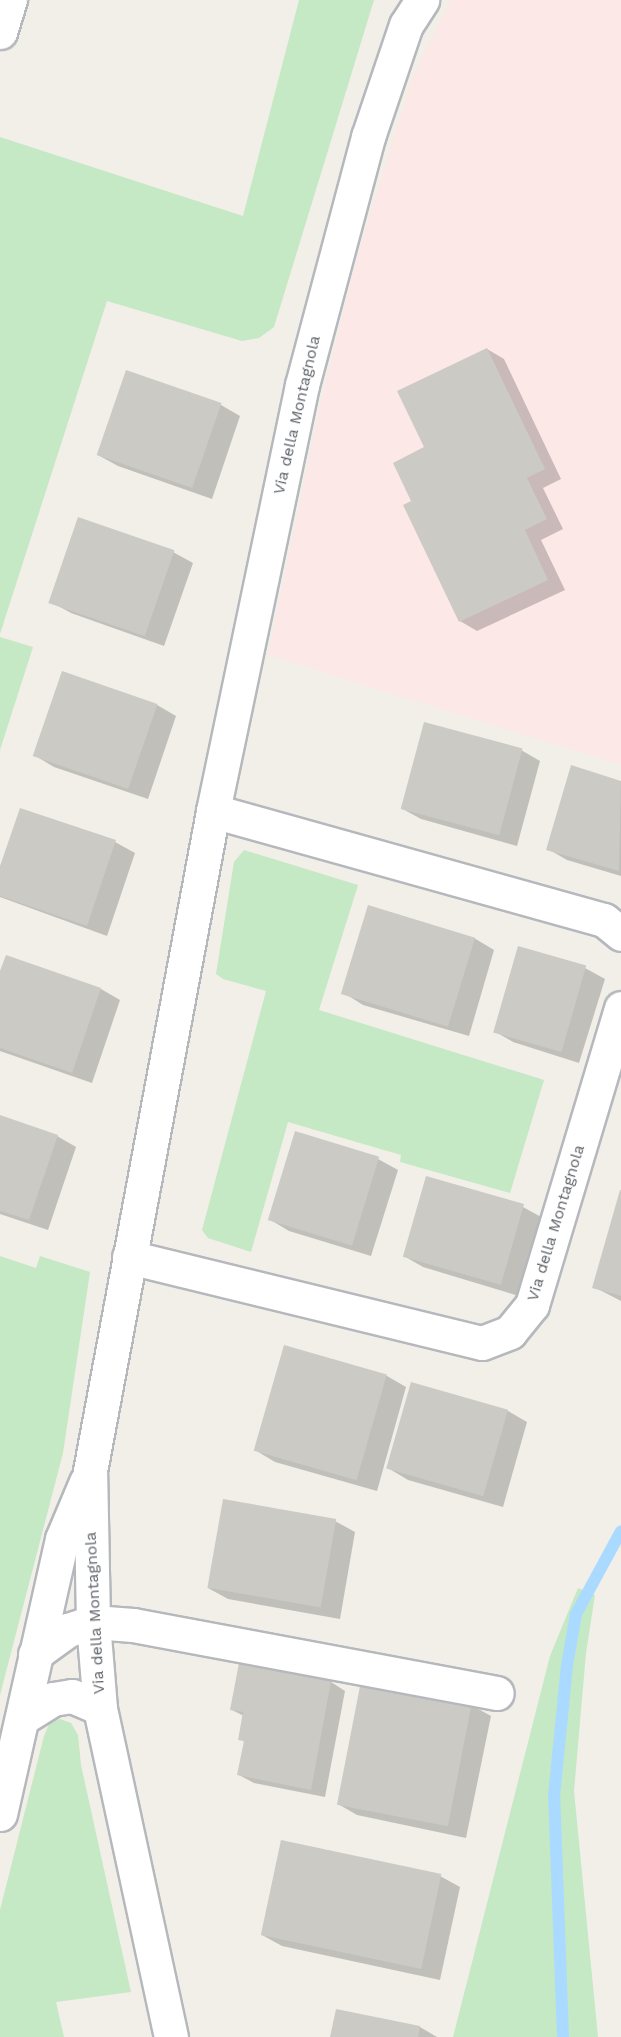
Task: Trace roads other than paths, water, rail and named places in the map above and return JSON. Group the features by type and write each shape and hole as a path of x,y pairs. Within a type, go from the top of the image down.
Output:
{"street":[{"path":"0,32 10,0"},
{"name":"Via della Montagnola","path":"171,2037 100,1708 93,1622 90,1471 213,811 302,385 368,137 411,8"},
{"path":"213,811 604,920 621,934"},
{"name":"Via della Montagnola","path":"129,1257 482,1343 510,1332 532,1305 621,1008"},
{"path":"0,1814 24,1717 35,1653 62,1539 90,1471"},
{"path":"35,1653 68,1630 93,1622 133,1625 497,1693"},
{"path":"24,1717 53,1699 72,1696 100,1708"}],"waterway":[{"path":"563,2037 554,1796 567,1665 576,1614 621,1531"}]}
